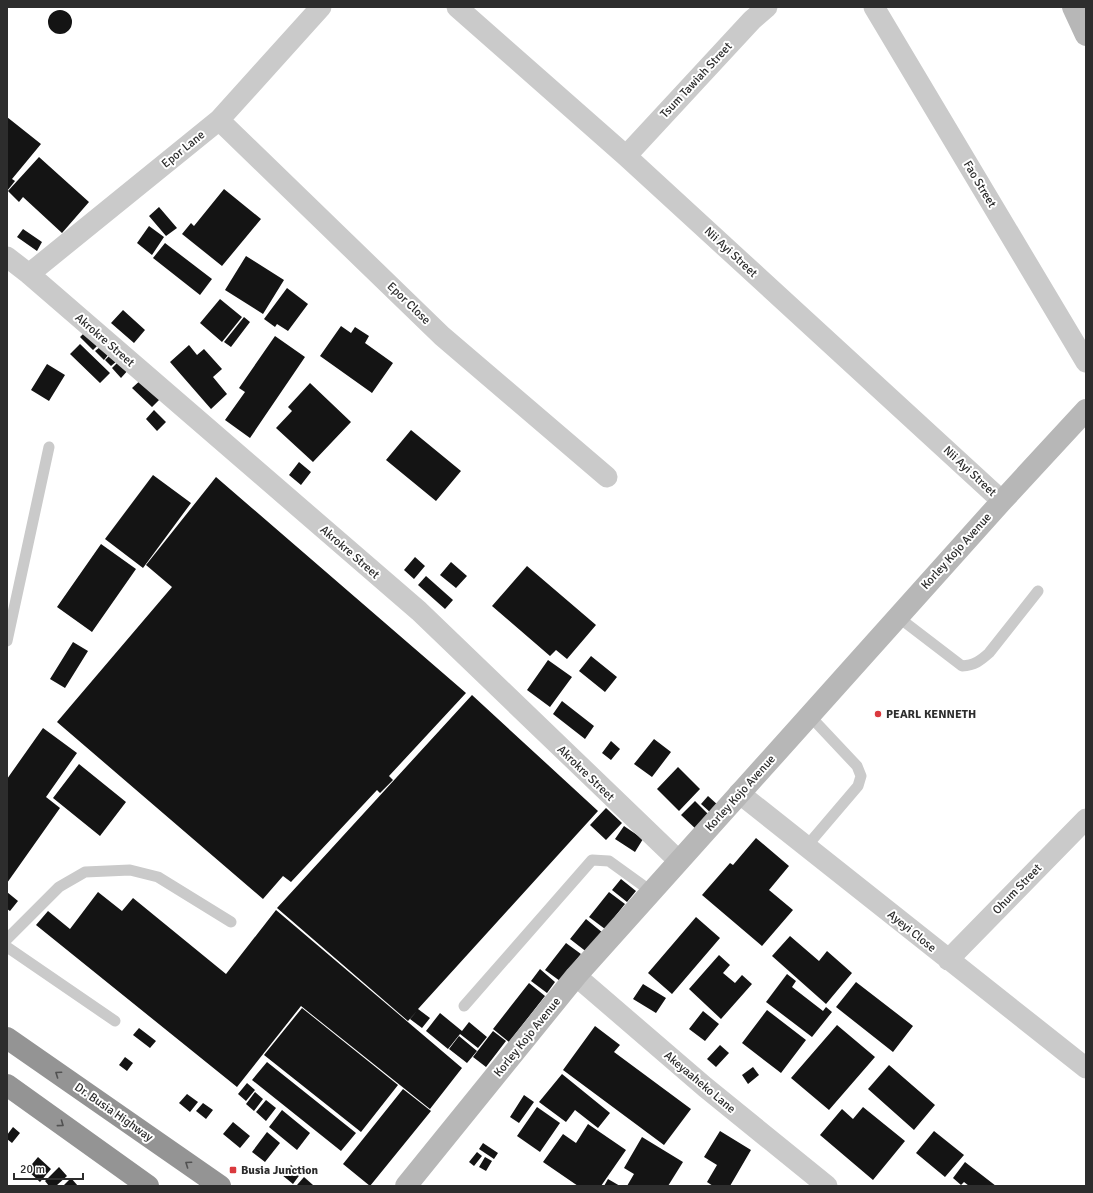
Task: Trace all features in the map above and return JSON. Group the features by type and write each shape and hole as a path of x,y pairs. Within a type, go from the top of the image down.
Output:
{"highway":[{"name":"Dr. Busia Highway","path":"7,1038 220,1186"},
{"path":"7,1085 148,1186"}],"street":[{"name":"Epor Lane","path":"29,274 219,120 321,7"},
{"name":"Nii Ayi Street","path":"457,7 626,156 1002,501"},
{"name":"Tsum Tawiah Street","path":"626,156 752,20 767,7"},
{"name":"Fao Street","path":"874,7 1086,362"},
{"path":"1073,7 1086,35"},
{"name":"Epor Close","path":"219,120 442,336 608,477"},
{"name":"Akrokre Street","path":"7,256 419,611 679,862"},
{"name":"Korley Kojo Avenue","path":"406,1186 576,976 809,715 1086,410"},
{"name":"Ayeyi Close","path":"739,793 1086,1068"},
{"name":"Ohum Street","path":"948,960 1086,819"},
{"name":"Akeyaaheko Lane","path":"576,976 704,1086 827,1186"}],"lane":[{"path":"7,641 50,447"},
{"path":"898,617 962,666 971,665 989,653 1038,591"},
{"path":"806,847 858,786 861,776 857,766 809,715"},
{"path":"464,1006 592,860 609,861 652,892"},
{"path":"7,940 59,887 85,872 130,870 158,877 231,922"},
{"path":"7,947 114,1021"}],"building":[{"path":"60,10 69,13 72,22 69,31 60,34 51,31 48,22 51,13"},
{"path":"7,117 41,144 12,179 15,181 7,191"},
{"path":"39,157 89,202 62,233 23,197 19,202 8,191"},
{"path":"224,189 261,219 222,266 182,234 191,223 194,226"},
{"path":"159,207 177,228 166,236 149,216"},
{"path":"149,226 164,237 152,255 137,243"},
{"path":"23,229 42,242 37,251 17,237"},
{"path":"165,243 212,279 200,295 153,258"},
{"path":"246,256 284,280 263,314 225,290"},
{"path":"287,288 308,304 288,331 277,324 275,327 264,319"},
{"path":"220,299 242,317 222,342 200,323"},
{"path":"123,310 145,330 134,343 111,323"},
{"path":"244,317 250,322 231,347 224,342"},
{"path":"341,326 351,333 355,327 369,336 365,343 393,363 372,393 320,356"},
{"path":"86,331 99,344 93,350 80,337"},
{"path":"275,336 305,357 250,438 225,420 245,392 239,388"},
{"path":"80,344 110,373 100,383 70,354"},
{"path":"189,345 197,355 204,349 222,369 213,377 227,394 211,409 170,362"},
{"path":"100,347 108,355 104,360 95,351"},
{"path":"111,354 117,361 111,366 105,360"},
{"path":"120,360 129,369 121,378 112,368"},
{"path":"47,364 65,375 49,401 31,390"},
{"path":"143,378 162,397 152,407 132,388"},
{"path":"310,383 351,422 313,462 276,428 292,411 288,407"},
{"path":"154,410 166,422 157,431 146,419"},
{"path":"411,430 461,471 436,501 386,460"},
{"path":"299,462 311,472 301,485 289,475"},
{"path":"153,475 191,503 143,568 105,539"},
{"path":"216,477 466,693 389,776 393,780 380,793 377,790 291,882 283,876 263,899 57,722 172,587 146,565"},
{"path":"101,544 136,569 92,632 57,607"},
{"path":"415,557 425,566 414,579 404,570"},
{"path":"451,562 467,576 456,588 440,575"},
{"path":"527,566 596,625 567,659 556,650 550,656 492,606"},
{"path":"426,576 453,600 445,609 418,585"},
{"path":"73,642 88,651 65,688 50,679"},
{"path":"591,656 617,677 605,692 579,671"},
{"path":"548,660 572,677 550,707 527,690"},
{"path":"472,695 598,811 418,1009 430,1018 422,1028 410,1019 417,1011 408,1021 277,908"},
{"path":"562,701 594,726 585,739 553,714"},
{"path":"43,728 77,753 46,797 60,808 7,883 7,779"},
{"path":"654,739 671,752 652,777 634,764"},
{"path":"611,741 620,749 611,760 602,753"},
{"path":"79,764 126,802 100,836 53,798"},
{"path":"678,767 700,789 679,811 657,789"},
{"path":"708,796 719,806 712,814 701,804"},
{"path":"695,801 711,817 698,831 681,815"},
{"path":"606,808 622,823 606,840 590,825"},
{"path":"624,826 643,839 635,852 615,839"},
{"path":"756,838 789,866 769,890 793,910 762,946 702,895 730,863 733,865"},
{"path":"621,879 636,891 627,902 612,890"},
{"path":"7,892 18,901 10,911 7,909"},
{"path":"98,892 122,911 133,898 226,974 276,910 462,1068 430,1109 301,1006 237,1087 36,925 48,911 70,929"},
{"path":"609,892 625,904 605,929 589,917"},
{"path":"696,917 720,938 672,994 648,973"},
{"path":"586,919 603,933 588,953 570,939"},
{"path":"790,936 819,961 827,951 852,973 826,1004 772,956"},
{"path":"566,943 581,954 560,981 545,970"},
{"path":"719,955 730,965 723,973 735,983 742,975 752,984 721,1019 689,989"},
{"path":"540,969 555,982 547,993 531,981"},
{"path":"787,974 796,981 792,987 823,1011 826,1007 832,1012 812,1037 766,1002"},
{"path":"856,982 913,1026 893,1052 836,1007"},
{"path":"529,983 545,996 509,1042 493,1029"},
{"path":"643,984 666,998 656,1013 633,999"},
{"path":"302,1008 398,1085 361,1132 264,1055"},
{"path":"767,1010 806,1040 781,1073 742,1043"},
{"path":"703,1011 719,1024 705,1041 689,1029"},
{"path":"440,1013 462,1031 469,1022 487,1037 478,1048 460,1034 448,1049 426,1031"},
{"path":"837,1025 875,1057 829,1110 791,1078"},
{"path":"595,1026 620,1045 614,1052 691,1109 664,1145 563,1070"},
{"path":"139,1028 156,1041 150,1048 133,1035"},
{"path":"493,1031 506,1041 486,1067 473,1057"},
{"path":"459,1036 477,1051 467,1063 449,1049"},
{"path":"720,1045 729,1053 716,1067 707,1059"},
{"path":"125,1057 133,1063 127,1071 119,1065"},
{"path":"267,1062 356,1133 341,1151 252,1080"},
{"path":"889,1065 935,1105 914,1130 868,1089"},
{"path":"753,1067 759,1075 748,1084 742,1075"},
{"path":"562,1074 610,1113 598,1128 575,1110 566,1122 539,1102"},
{"path":"247,1083 255,1090 246,1101 238,1094"},
{"path":"403,1089 431,1111 370,1186 343,1164"},
{"path":"255,1092 263,1099 254,1111 246,1104"},
{"path":"187,1094 198,1102 190,1112 179,1103"},
{"path":"524,1095 534,1102 519,1123 510,1117"},
{"path":"266,1100 276,1108 266,1121 256,1112"},
{"path":"203,1103 213,1110 206,1119 196,1111"},
{"path":"537,1107 560,1123 540,1152 517,1136"},
{"path":"863,1107 905,1141 873,1180 820,1135 842,1109 853,1119"},
{"path":"282,1110 310,1133 297,1150 269,1127"},
{"path":"233,1122 250,1136 240,1148 223,1134"},
{"path":"588,1124 626,1150 601,1186 578,1186 543,1162 563,1134 576,1143"},
{"path":"13,1127 20,1133 12,1143 7,1139 7,1135"},
{"path":"720,1131 751,1150 730,1186 713,1186 707,1182 717,1165 704,1157"},
{"path":"934,1131 964,1155 945,1177 916,1153"},
{"path":"267,1132 280,1143 265,1162 252,1152"},
{"path":"642,1137 683,1162 668,1186 627,1186 634,1174 624,1168"},
{"path":"483,1143 498,1153 494,1159 479,1149"},
{"path":"477,1152 482,1156 474,1166 469,1162"},
{"path":"38,1157 51,1169 40,1182 27,1170"},
{"path":"485,1157 492,1161 486,1171 479,1167"},
{"path":"965,1162 996,1186 969,1186 964,1182 961,1185 953,1178"},
{"path":"291,1165 301,1173 293,1184 282,1175"},
{"path":"59,1167 67,1176 56,1186 49,1186 45,1181"},
{"path":"304,1177 313,1185 312,1186 297,1185"},
{"path":"71,1178 78,1186 63,1186"},
{"path":"608,1179 620,1186 604,1186"}],"place":[{"name":"PEARL KENNETH","path":"878,714"},
{"name":"Busia Junction","path":"233,1170"}]}
